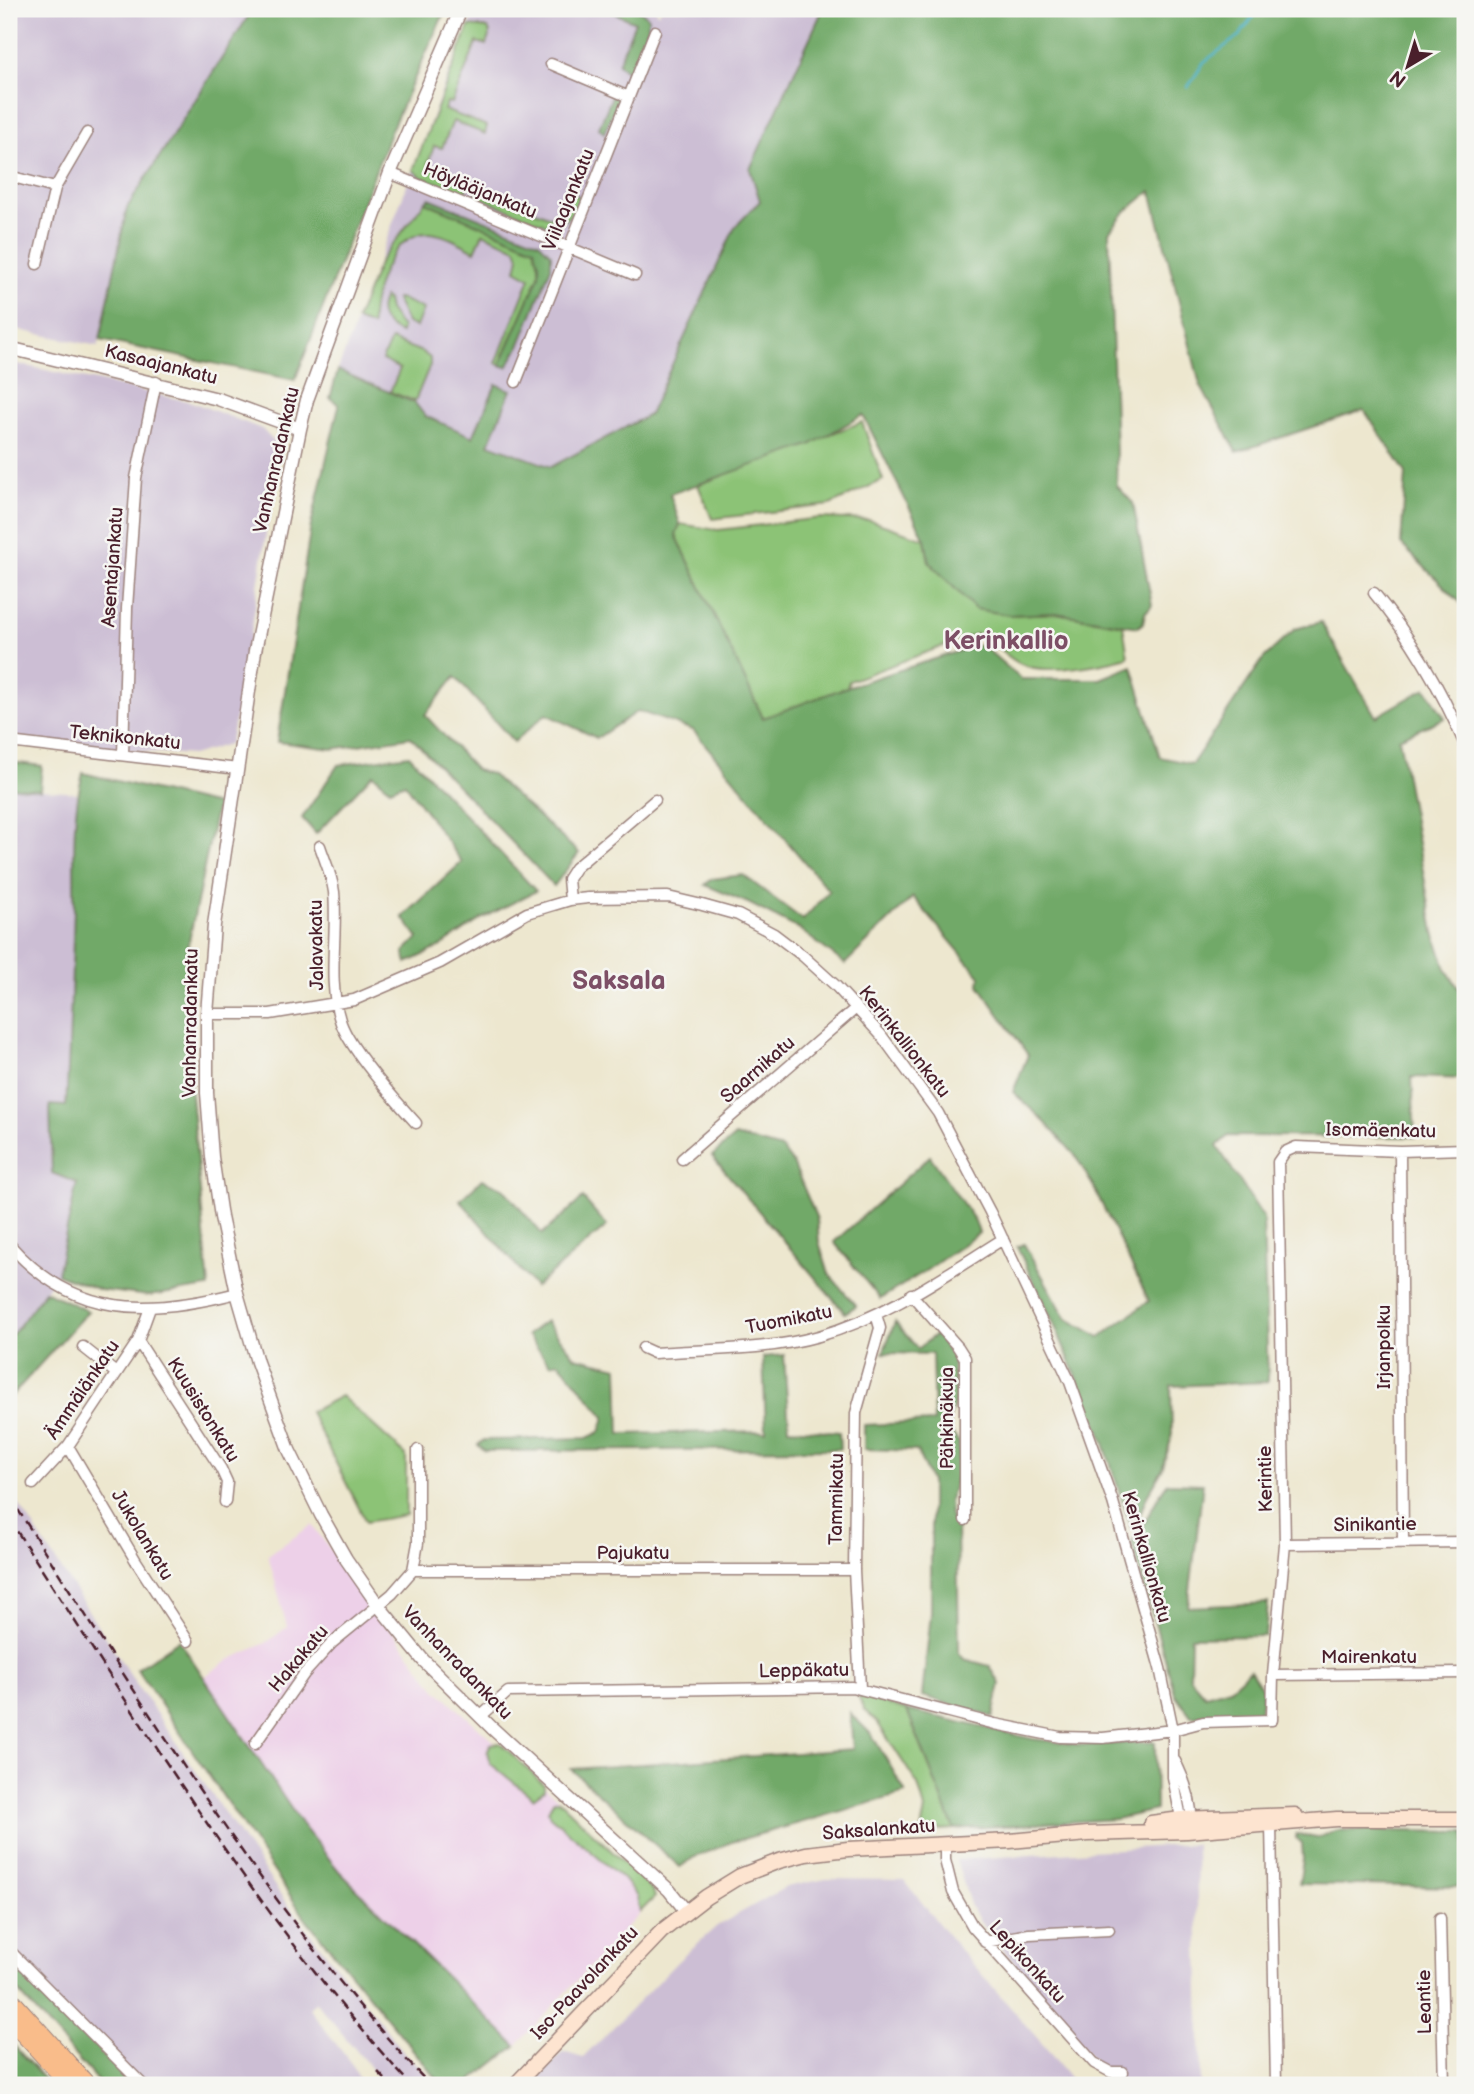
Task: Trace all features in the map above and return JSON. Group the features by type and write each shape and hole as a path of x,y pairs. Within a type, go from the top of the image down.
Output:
{"main road":[{"name":"Saksalankatu","path":"686,1912 740,1876 779,1860 806,1854 1088,1834 1288,1814 1337,1819"},
{"name":"Saksalankatu","path":"1186,1823 1271,1824 1337,1819 1465,1819"},
{"name":"Iso-Paavolankatu","path":"515,2085 662,1931 686,1912"},
{"path":"9,1997 88,2085"},
{"path":"9,2019 70,2085"}],"street":[{"name":"Vanhanradankatu","path":"461,9 390,173 307,400 300,429 255,651 214,925 207,1014 207,1093 212,1157 223,1229 237,1293 257,1362 289,1450 346,1559 378,1605 423,1660 480,1717 669,1889 686,1912"},
{"name":"Viilaajankatu","path":"516,382 655,31"},
{"path":"551,64 629,97"},
{"path":"37,264 55,188 87,133"},
{"name":"Höylääjankatu","path":"390,173 635,275"},
{"path":"9,176 55,188"},
{"name":"Kasaajankatu","path":"9,348 218,398 300,429"},
{"name":"Asentajankatu","path":"123,755 127,608 136,478 156,382"},
{"path":"1374,593 1439,688 1465,745"},
{"name":"Teknikonkatu","path":"9,742 238,769"},
{"path":"570,900 568,879 575,868 655,800"},
{"name":"Jalavakatu","path":"320,846 330,873 334,895 334,990 344,1030 362,1059 416,1124"},
{"name":"Kerinkallionkatu","path":"207,1014 270,1014 354,1000 440,963 527,912 570,900 668,897 738,915 774,934 803,956 881,1035 938,1113 1003,1238 1070,1382 1113,1502 1160,1668 1173,1730 1172,1755 1183,1777 1186,1823"},
{"name":"Saarnikatu","path":"682,1159 856,1008"},
{"name":"Isomäenkatu","path":"1296,1147 1465,1149"},
{"name":"Kerintie","path":"1173,1730 1203,1722 1272,1720 1273,1675 1285,1544 1278,1162 1284,1152 1296,1147"},
{"name":"Irjanpolku","path":"1399,1150 1403,1542"},
{"name":"Tuomikatu","path":"643,1348 654,1353 757,1347 818,1336 876,1314 1003,1238"},
{"path":"9,1244 25,1263 57,1286 82,1299 150,1308 183,1305 237,1293"},
{"name":"Pähkinäkuja","path":"911,1294 965,1358 965,1520"},
{"name":"Ämmälänkatu","path":"33,1484 68,1446 138,1341 150,1308"},
{"name":"Tammikatu","path":"860,1688 854,1570 856,1413 880,1328 876,1314"},
{"name":"Kuusistonkatu","path":"138,1341 221,1469 226,1482 225,1502"},
{"path":"83,1347 116,1373"},
{"name":"Jukolankatu","path":"68,1446 136,1561 188,1641"},
{"path":"413,1570 418,1543 418,1450"},
{"name":"Sinikantie","path":"1285,1544 1465,1542"},
{"name":"Hakakatu","path":"255,1744 304,1674 332,1643 403,1583 413,1570"},
{"name":"Pajukatu","path":"413,1570 854,1570"},
{"name":"Mairenkatu","path":"1273,1675 1465,1673"},
{"name":"Leppäkatu","path":"480,1717 508,1692 860,1688 973,1720 1060,1737 1103,1738 1173,1730"},
{"path":"1271,1824 1276,2085"},
{"name":"Lepikonkatu","path":"945,1845 945,1860 953,1892 962,1912 985,1942 1094,2063 1111,2072 1123,2072"},
{"name":"Leantie","path":"1440,1918 1444,2085"},
{"path":"985,1942 1029,1934 1109,1930"},
{"path":"9,1950 143,2085"}],"shaded area":[{"path":"9,9 253,9 127,208 98,346 9,328"},
{"path":"476,9 656,9 658,14 661,9 823,9 750,169 760,201 735,227 649,415 551,467 489,444 510,390 496,385 473,438 425,416 415,403 338,370 446,80"},
{"path":"9,362 192,402 262,429 279,447 244,680 229,744 192,755 84,747 9,736"},
{"path":"9,787 77,793 66,1107 50,1106 52,1173 77,1182 57,1274 9,1336"},
{"path":"9,1489 136,1684 285,1901 404,2052 437,2085 385,2085 316,2002 309,2008 353,2066 362,2085 137,2085 9,1957"},
{"path":"312,1525 436,1689 559,1800 653,1891 655,1897 516,2046 339,1871 302,1825 204,1677 227,1661 266,1643 287,1627 268,1555"},
{"path":"1196,1844 1201,2085 1114,2085 982,1924 971,1907 956,1860"},
{"path":"826,1879 904,1880 1075,2085 532,2085 563,2052 583,2058 678,1961 717,1926 786,1887"}],"green space":[{"path":"253,9 446,9 392,128 295,380 100,340 127,208"},
{"path":"606,9 638,9 648,17 648,27 630,74 618,64 635,22"},
{"path":"823,9 1465,9 1465,315 1454,347 1465,372 1465,607 1401,544 1406,473 1364,410 1237,452 1200,385 1151,191 1125,212 1109,232 1117,486 1133,503 1152,605 1138,627 1056,613 1010,615 975,609 929,562 925,539 863,415 810,445 670,494 680,524 676,535 763,718 847,687 981,644 1021,679 1100,679 1132,666 1160,757 1192,764 1264,658 1295,629 1321,622 1376,717 1426,688 1445,718 1399,738 1434,932 1446,969 1465,998 1465,1079 1412,1077 1415,1137 1228,1136 1217,1146 1263,1217 1268,1382 1171,1386 1172,1436 1162,1470 1145,1500 1138,1521 1131,1528 1100,1431 1017,1247 1024,1244 1066,1318 1100,1337 1149,1301 1076,1156 1013,1092 1028,1055 979,985 980,976 913,897 845,964 799,929 705,885 712,879 743,875 803,920 829,891 693,730 638,711 597,738 546,714 514,742 455,677 425,715 476,770 491,774 579,853 554,886 411,737 332,749 277,742 311,525 339,405 330,398 338,370 415,403 425,416 473,437 496,384 511,390 489,444 551,467 649,415 735,227 760,201 750,169"},
{"path":"469,26 488,28 490,33 486,45 477,42 452,103 447,102 444,110 487,126 485,134 453,121 442,148 434,146 428,164 467,183 464,192 421,177 413,170"},
{"path":"612,96 619,97 604,133 599,128"},
{"path":"480,189 553,218 569,191 580,197 566,220 551,227 476,196"},
{"path":"429,198 539,242 551,254 551,267 518,349 507,367 500,365 539,276 539,264 534,248 425,202"},
{"path":"425,202 534,247 539,276 500,365 496,363 530,278 516,270 519,257 516,248 483,233 475,251 447,237 429,233 416,235 404,243 394,254 379,282 372,326 356,320 380,261"},
{"path":"384,297 389,310 402,328 401,333 389,327 382,319 380,309"},
{"path":"396,299 423,309 416,327 407,323"},
{"path":"391,340 430,358 430,365 415,401 390,392 400,369 382,360"},
{"path":"862,422 883,480 830,505 712,519 698,485"},
{"path":"821,518 869,520 925,539 929,562 1010,615 1056,613 1123,625 1128,657 1074,668 1045,669 1015,661 976,634 849,681 847,687 763,719 676,535 680,524 718,530"},
{"path":"409,755 536,891 483,918 438,948 407,963 404,952 418,938 403,917 462,862 405,783 390,789 373,774 316,834 302,818 338,765"},
{"path":"9,762 42,766 40,790 9,787"},
{"path":"83,773 217,805 187,951 187,1052 209,1287 149,1296 100,1290 57,1274 77,1183 52,1173 50,1105 66,1106 75,823"},
{"path":"735,1136 782,1149 794,1165 817,1219 819,1242 829,1274 856,1306 845,1313 712,1156"},
{"path":"930,1156 975,1221 979,1233 880,1299 834,1242"},
{"path":"482,1179 503,1188 542,1234 583,1198 607,1226 535,1287 460,1200"},
{"path":"45,1291 88,1311 9,1399 9,1336"},
{"path":"546,1321 575,1357 618,1367 620,1434 766,1431 763,1357 784,1355 789,1428 839,1432 840,1449 485,1451 478,1445 484,1440 587,1438 600,1432 605,1417 559,1362 550,1364 527,1335"},
{"path":"895,1322 918,1349 936,1334 952,1357 956,1399 950,1417 950,1431 959,1442 959,1471 949,1500 950,1516 957,1520 959,1653 964,1659 990,1666 1000,1684 993,1717 922,1696 931,1613 931,1482 917,1451 864,1449 864,1425 934,1422 932,1354 883,1353"},
{"path":"341,1396 406,1455 406,1515 366,1522 310,1412"},
{"path":"1168,1483 1203,1484 1188,1607 1268,1603 1265,1636 1191,1637 1190,1678 1205,1695 1230,1688 1250,1670 1263,1690 1260,1713 1191,1716 1175,1694 1132,1542"},
{"path":"179,1640 302,1825 339,1871 516,2046 466,2085 442,2085 306,1919 137,1669"},
{"path":"858,1696 907,1710 954,1829 921,1831 925,1809 918,1785 877,1722 864,1710"},
{"path":"907,1710 1033,1739 1081,1745 1155,1742 1156,1810 1116,1819 954,1829"},
{"path":"850,1713 872,1735 906,1793 732,1842 693,1858 680,1867 571,1769 853,1749"},
{"path":"500,1743 544,1785 544,1790 533,1798 491,1764 488,1749 491,1744"},
{"path":"559,1800 653,1891 655,1897 640,1912 637,1897 623,1879 550,1816 548,1811 553,1801"},
{"path":"1338,1830 1465,1832 1465,1887 1299,1884 1303,1860 1302,1843 1296,1838 1296,1834 1317,1838"},
{"path":"9,1957 137,2085 101,2085 9,1981"},
{"path":"9,2040 49,2085 9,2085"}],"waterway":[{"path":"1188,87 1204,62 1240,35 1253,17 1250,9"}],"railway":[{"path":"9,1496 156,1725 259,1875 370,2018 430,2085"},
{"path":"9,1519 198,1811 248,1882 354,2020 411,2085"},
{"path":"378,2072 391,2085"}],"district":[{"name":"Kerinkallio","path":"1006,641"},
{"name":"Saksala","path":"619,981"}]}
